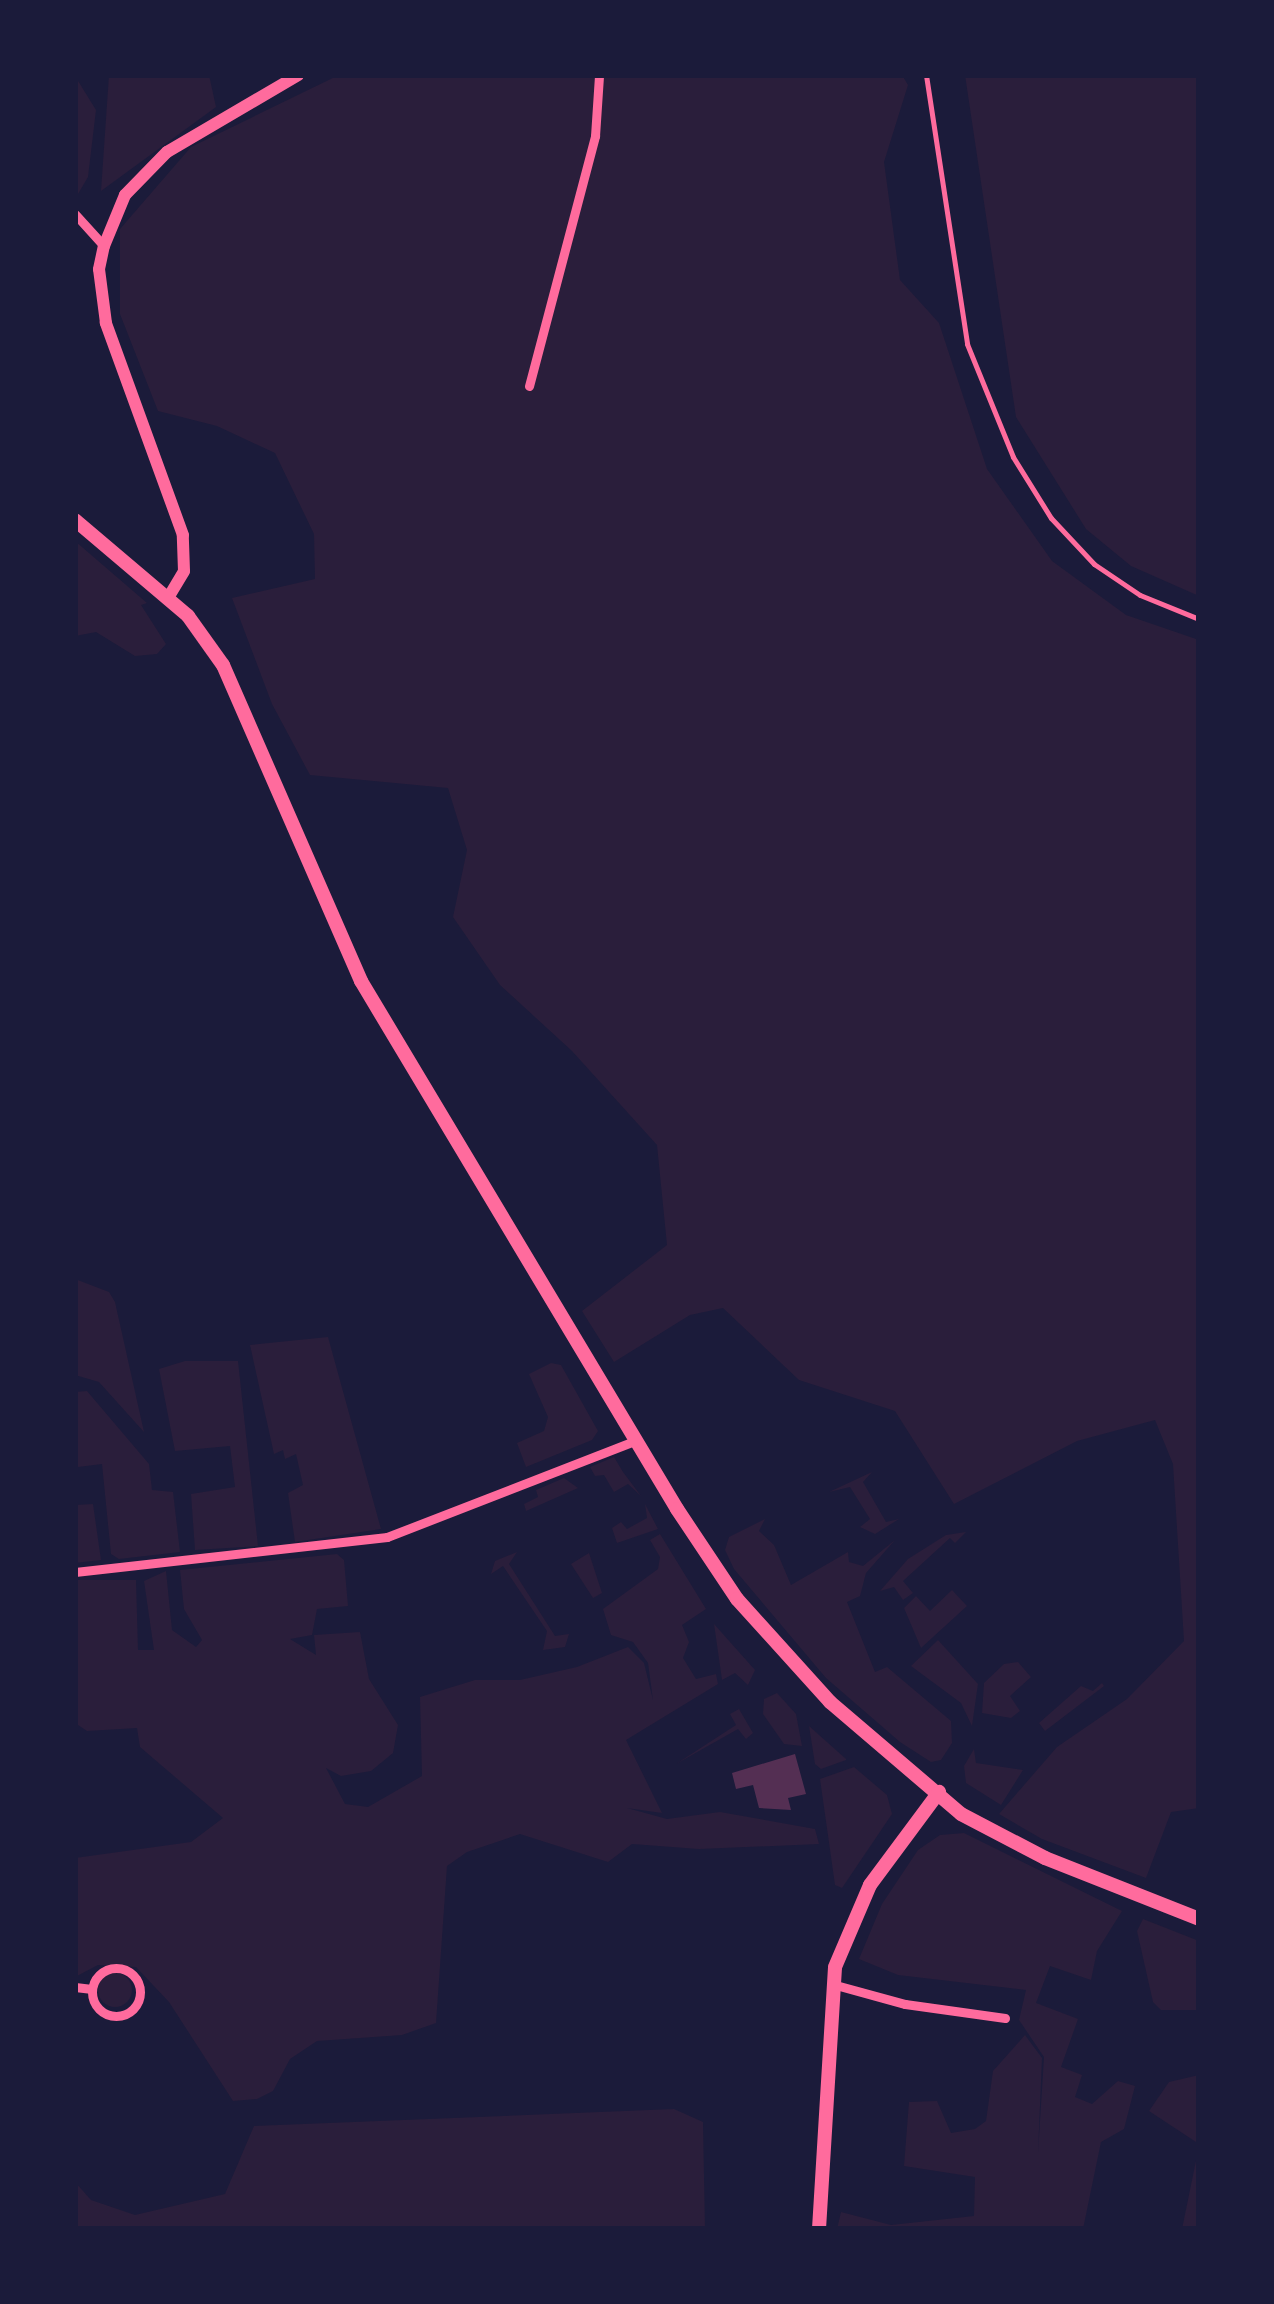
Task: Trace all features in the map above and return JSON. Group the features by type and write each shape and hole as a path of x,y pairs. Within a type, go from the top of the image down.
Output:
{"main road":[{"path":"168,598 184,571 183,535 106,323 99,269 104,246 125,195 167,152 298,75"},
{"path":"75,520 168,598 206,638 241,700 315,886 361,981 708,1559 767,1634 830,1702 961,1814 1045,1858 1199,1919"},
{"path":"819,2229 832,1984 870,1885 939,1792"}],"street":[{"path":"529,386 595,136 599,75"},
{"path":"75,214 104,246"},
{"path":"75,1572 387,1537 635,1441"},
{"path":"119,1968 138,1980 140,1997 126,2014 108,2015 94,2003 92,1988 103,1972 119,1968"},
{"path":"832,1984 906,2004 1004,2018"},
{"path":"75,1986 92,1988"}],"lane":[{"path":"926,75 967,344 1013,457 1051,518 1094,564 1140,595 1199,620"}],"shaded area":[{"path":"109,75 209,75 216,107 101,191"},
{"path":"339,75 902,75 908,85 884,162 900,280 939,323 987,469 1052,561 1126,615 1199,640 1199,1808 1171,1812 1146,1878 1042,1839 999,1814 1057,1747 1127,1699 1184,1641 1173,1464 1155,1420 1077,1441 954,1504 895,1411 799,1380 723,1308 690,1315 614,1362 582,1311 667,1245 657,1145 572,1051 500,985 453,917 467,850 448,788 310,775 272,704 232,598 315,579 314,534 275,453 217,426 158,411 120,314 120,229 191,147"},
{"path":"965,75 1199,75 1199,596 1131,566 1086,529 1016,417"},
{"path":"75,76 96,110 88,177 78,194"},
{"path":"75,541 147,603 141,605 166,644 157,654 135,656 96,632 75,636"},
{"path":"75,1279 109,1292 115,1302 144,1432 99,1382 75,1375"},
{"path":"328,1337 381,1529 295,1542 288,1493 303,1485 296,1454 285,1459 283,1450 274,1454 250,1345"},
{"path":"185,1361 238,1361 258,1546 195,1550 191,1494 235,1487 230,1446 175,1451 159,1369"},
{"path":"551,1363 561,1365 598,1431 592,1440 526,1467 517,1443 544,1431 548,1417 529,1374"},
{"path":"87,1391 149,1464 152,1490 173,1492 180,1552 119,1559 111,1554 102,1464 78,1467 75,1475 75,1392"},
{"path":"614,1457 641,1496 628,1484 614,1492 604,1475 595,1476 590,1467"},
{"path":"872,1472 863,1482 886,1522 899,1519 875,1534 860,1527 870,1519 850,1487 829,1492"},
{"path":"564,1478 578,1488 526,1511 524,1504 538,1497 536,1490"},
{"path":"93,1504 101,1560 75,1563 75,1505"},
{"path":"645,1504 658,1529 617,1543 612,1528 621,1522 627,1529 647,1518"},
{"path":"765,1519 759,1531 774,1545 791,1585 848,1552 849,1562 863,1566 895,1540 866,1573 860,1596 847,1602 875,1672 887,1667 951,1721 952,1743 941,1760 931,1762 900,1742 826,1678 734,1569 725,1550 729,1537"},
{"path":"966,1532 955,1543 950,1538 903,1581 913,1593 903,1600 894,1587 880,1591 908,1559 946,1535"},
{"path":"660,1534 706,1609 682,1625 689,1642 683,1658 696,1679 716,1674 718,1684 626,1740 662,1813 627,1808 667,1819 720,1812 815,1829 819,1844 699,1849 632,1844 608,1862 520,1834 467,1852 447,1866 436,2023 402,2035 317,2041 290,2059 273,2091 257,2099 233,2101 169,2002 136,1967 98,1965 75,1977 75,1858 191,1842 223,1818 140,1747 137,1728 87,1731 75,1723 75,1580 136,1580 138,1650 154,1650 144,1581 166,1571 172,1630 196,1647 202,1640 184,1609 180,1570 337,1554 344,1560 348,1606 317,1609 312,1635 290,1639 316,1655 314,1635 360,1632 369,1679 398,1725 393,1753 371,1771 341,1776 326,1768 345,1804 368,1807 422,1776 420,1697 475,1680 520,1680 577,1667 628,1647 644,1663 653,1700 648,1663 633,1642 611,1635 603,1609 658,1569 660,1557 650,1540"},
{"path":"517,1552 509,1564 555,1636 569,1634 565,1647 543,1650 547,1631 503,1566 491,1574 495,1561"},
{"path":"589,1553 602,1593 593,1598 571,1564"},
{"path":"952,1590 967,1606 921,1648 904,1608 916,1596 930,1611"},
{"path":"714,1624 755,1670 748,1685 735,1673 722,1680"},
{"path":"938,1640 978,1684 972,1726 961,1703 911,1666"},
{"path":"1018,1662 1031,1677 1010,1696 1020,1711 1011,1718 982,1713 984,1683 1004,1664"},
{"path":"1102,1683 1104,1686 1045,1731 1039,1723 1081,1686 1093,1691"},
{"path":"777,1693 796,1714 802,1746 784,1744 763,1714 764,1699"},
{"path":"739,1709 753,1733 746,1739 738,1729 676,1764 736,1725 730,1714"},
{"path":"809,1726 846,1760 821,1769 815,1764"},
{"path":"974,1749 976,1763 1023,1770 1001,1805 966,1783 964,1766"},
{"path":"854,1767 887,1795 892,1814 842,1888 835,1885 820,1779"},
{"path":"964,1833 1122,1911 1097,1951 1091,1980 1050,1966 1036,2003 1078,2019 1061,2067 1082,2075 1075,2097 1092,2104 1118,2081 1135,2086 1124,2129 1101,2142 1083,2229 837,2229 841,2212 891,2225 974,2216 975,2177 904,2166 909,2102 937,2101 951,2133 975,2129 986,2121 993,2071 1025,2035 1042,2058 1038,2153 1044,2057 1019,2020 1026,1990 898,1975 859,1959 882,1904 918,1850 940,1835"},
{"path":"1143,1919 1199,1941 1199,2010 1161,2010 1153,2002 1137,1931"},
{"path":"115,1973 127,1978 132,1990 127,2002 115,2007 103,2002 98,1990 103,1978"},
{"path":"1199,2075 1199,2144 1149,2111 1169,2082"},
{"path":"674,2109 703,2122 705,2229 75,2229 75,2182 91,2200 135,2215 225,2194 254,2126"},
{"path":"1199,2146 1199,2229 1182,2229"}],"building":[{"path":"795,1754 806,1794 788,1798 791,1810 759,1808 753,1785 736,1789 732,1773"}]}
